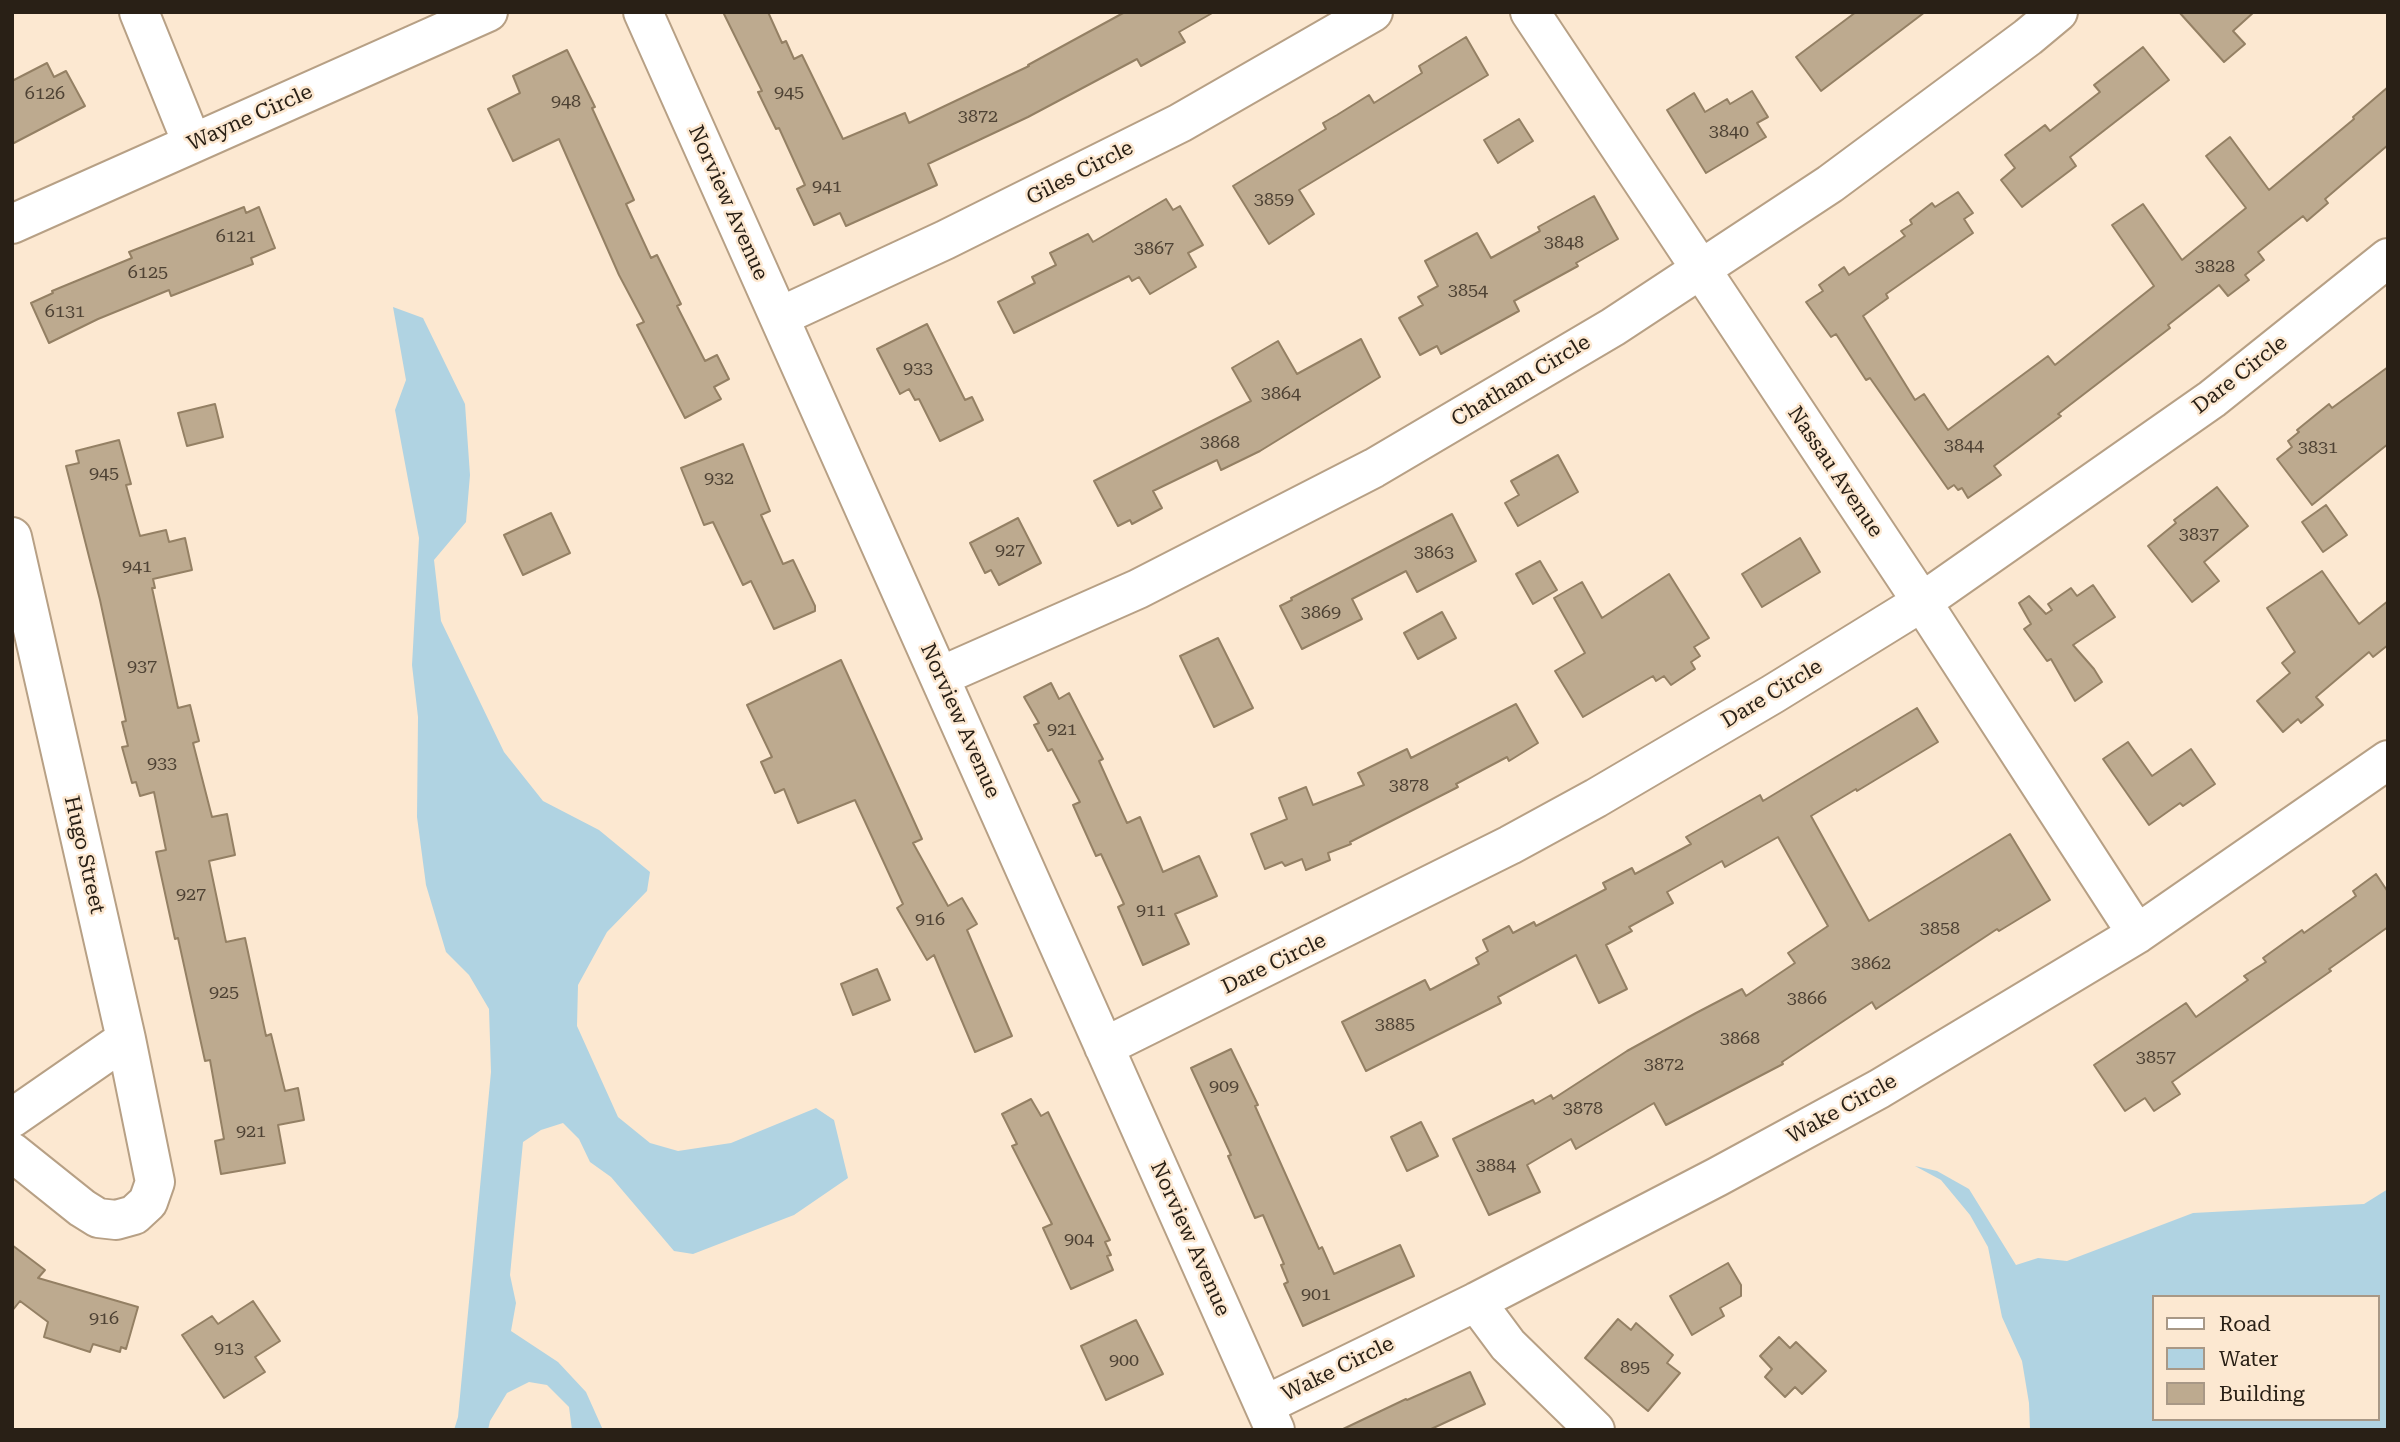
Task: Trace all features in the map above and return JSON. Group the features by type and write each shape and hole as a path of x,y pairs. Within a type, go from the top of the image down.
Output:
{"street":[{"path":"139,12 192,144"},
{"name":"Wayne Circle","path":"12,224 488,12"},
{"name":"Norview Avenue","path":"643,12 1270,1418"},
{"name":"Giles Circle","path":"779,317 945,240 1180,123 1373,12"},
{"name":"Nassau Avenue","path":"1530,12 1922,603 2137,934"},
{"name":"Chatham Circle","path":"941,676 1138,589 1374,468 1613,327 1830,184 2058,12"},
{"name":"Dare Circle","path":"1104,1047 1354,925 1596,798 1922,603 2212,399 2388,258"},
{"name":"Hugo Street","path":"12,537 126,1039 155,1182 148,1202 134,1214 116,1220 98,1218 12,1152"},
{"name":"Wake Circle","path":"1270,1418 1476,1302 1717,1177 1879,1089 2137,934 2388,760"},
{"path":"12,1118 126,1039"},
{"path":"1476,1302 1507,1345 1595,1430"}],"water":[{"path":"393,307 423,318 465,404 470,475 466,522 434,560 441,621 504,752 543,801 599,830 650,872 647,891 607,932 578,985 577,1026 618,1117 650,1143 678,1151 731,1143 816,1108 834,1120 848,1178 794,1215 693,1254 674,1251 611,1177 590,1162 579,1139 563,1123 541,1130 523,1142 510,1275 516,1303 511,1331 558,1362 586,1392 603,1430 572,1430 569,1407 547,1385 529,1382 507,1393 490,1421 488,1430 454,1430 458,1417 491,1072 489,1009 469,975 446,952 426,885 417,817 418,717 412,665 419,538 395,410 406,380"},
{"path":"1915,1166 1937,1171 1969,1189 2016,1265 2038,1258 2067,1261 2193,1213 2364,1204 2388,1189 2388,1430 2030,1430 2029,1403 2022,1361 2002,1317 1988,1247 1970,1215 1941,1180"}],"building":[{"path":"723,12 768,12 782,43 786,41 794,59 802,55 843,139 905,113 909,123 1029,66 1125,12 1214,12 1179,32 1185,42 1141,66 1137,59 1028,117 928,164 937,185 846,226 840,213 814,225 797,189 805,185 779,128 776,129 758,92 762,91"},
{"path":"1856,12 1925,12 1821,91 1796,57"},
{"path":"2179,12 2254,12 2233,31 2245,44 2224,62"},
{"path":"1466,37 1488,75 1299,190 1314,214 1269,244 1233,186 1326,129 1323,123 1369,95 1374,103 1422,73 1419,66"},
{"path":"2143,47 2169,80 2070,157 2076,166 2022,207 2001,180 2015,168 2005,155 2045,125 2050,131 2100,92 2094,85"},
{"path":"567,50 595,107 592,108 634,200 626,204 651,258 657,255 681,304 677,306 705,361 717,355 729,379 714,387 721,399 685,418 637,325 644,322 619,275 559,139 513,161 488,109 520,93 513,76"},
{"path":"47,63 54,77 66,71 85,106 12,144 12,81"},
{"path":"2388,87 2388,145 2325,199 2328,203 2307,221 2303,216 2258,252 2264,260 2245,275 2249,280 2228,296 2219,285 2168,325 2170,328 2058,414 2061,416 1994,466 2001,475 1968,498 1962,488 1958,490 1954,485 1948,489 1870,378 1866,380 1836,334 1831,337 1806,302 1823,291 1819,285 1844,267 1849,275 1905,236 1901,231 1912,224 1910,220 1932,203 1935,207 1958,192 1973,213 1964,219 1973,233 1886,294 1888,298 1863,316 1915,400 1924,394 1948,430 2048,356 2055,365 2154,286 2112,225 2143,204 2182,260 2246,208 2206,156 2230,137 2269,190"},
{"path":"1752,91 1768,117 1757,123 1766,137 1706,173 1667,110 1694,93 1705,112 1727,99 1730,104"},
{"path":"1519,119 1533,141 1498,163 1484,140"},
{"path":"1594,196 1618,239 1576,263 1578,266 1514,301 1519,311 1441,354 1437,346 1420,355 1399,318 1423,305 1418,297 1438,286 1425,261 1477,233 1491,258 1540,231 1538,227"},
{"path":"1166,199 1173,210 1180,206 1203,245 1188,253 1196,267 1150,294 1139,277 1132,281 1129,276 1014,333 998,302 1035,283 1032,277 1056,265 1050,253 1088,234 1093,242"},
{"path":"244,207 246,213 259,207 275,248 251,258 253,264 171,296 169,290 98,319 49,343 31,303 53,293 52,291 132,258 129,252"},
{"path":"927,324 965,400 972,397 983,420 940,441 919,399 915,400 909,389 900,394 877,349"},
{"path":"1361,339 1380,377 1260,451 1221,470 1217,460 1153,491 1162,508 1132,524 1130,520 1118,526 1094,481 1251,401 1232,368 1278,341 1297,374"},
{"path":"2388,367 2388,444 2312,505 2277,459 2292,447 2288,441 2299,432 2297,430 2329,404 2332,408"},
{"path":"215,404 223,437 187,446 178,413"},
{"path":"119,440 131,484 126,485 140,536 166,530 169,542 185,538 192,570 153,579 155,588 152,588 178,708 190,705 199,741 193,743 212,817 227,814 235,855 209,861 226,942 245,938 266,1036 271,1034 285,1091 298,1088 304,1120 278,1125 285,1163 221,1174 215,1141 224,1139 210,1060 205,1061 156,852 166,850 154,792 140,796 136,782 132,783 122,747 128,746 122,722 126,721 100,600 66,466 79,463 76,451"},
{"path":"743,444 770,511 761,515 783,564 793,560 815,606 815,611 774,629 751,581 743,585 713,522 704,525 681,468"},
{"path":"1558,455 1578,492 1518,526 1505,503 1519,495 1511,481"},
{"path":"2217,487 2248,526 2204,562 2219,581 2192,602 2148,546 2176,523 2174,520"},
{"path":"2326,505 2347,535 2323,552 2302,522"},
{"path":"551,513 570,553 523,575 504,535"},
{"path":"1452,514 1476,561 1417,592 1406,571 1352,599 1362,619 1302,649 1280,606"},
{"path":"1018,518 1041,563 999,585 991,570 985,573 970,543"},
{"path":"1800,538 1820,572 1762,607 1742,574"},
{"path":"1540,561 1557,590 1533,604 1516,574"},
{"path":"2322,571 2359,624 2388,601 2388,645 2373,657 2369,652 2316,697 2323,705 2301,723 2298,719 2283,732 2257,701 2290,673 2282,663 2295,652 2267,608"},
{"path":"1669,574 1709,638 1694,647 1700,656 1691,662 1695,669 1671,685 1664,676 1656,681 1653,676 1583,717 1555,671 1585,653 1554,598 1582,582 1602,618"},
{"path":"2093,585 2115,617 2073,645 2102,682 2075,701 2051,659 2047,661 2024,629 2031,624 2019,603 2029,596 2046,614 2052,610 2048,604 2071,588 2077,596"},
{"path":"1442,612 1456,638 1418,659 1404,633"},
{"path":"1218,638 1253,708 1214,727 1180,656"},
{"path":"841,660 922,839 913,843 948,906 962,898 977,924 967,930 1012,1036 975,1052 934,955 927,960 897,908 903,904 855,800 798,823 784,789 775,793 761,762 772,757 747,705"},
{"path":"1051,683 1059,699 1069,693 1103,759 1099,761 1127,823 1140,817 1163,872 1199,856 1217,896 1175,914 1189,944 1143,965 1118,907 1124,904 1101,854 1096,856 1073,805 1080,802 1052,749 1048,751 1034,725 1039,723 1024,697"},
{"path":"1516,704 1538,743 1509,761 1507,757 1456,784 1458,787 1350,842 1351,844 1328,853 1330,860 1306,870 1302,859 1285,866 1282,862 1265,869 1251,834 1287,819 1279,798 1306,787 1313,805 1364,785 1358,773 1407,749 1411,758"},
{"path":"1917,708 1938,742 1811,816 1869,921 2010,834 2050,900 1999,931 1997,929 1876,1009 1872,1002 1782,1062 1783,1064 1666,1125 1654,1103 1576,1149 1571,1139 1527,1165 1540,1192 1489,1215 1453,1139 1533,1100 1535,1104 1551,1095 1553,1099 1627,1051 1742,989 1746,996 1795,963 1788,953 1828,926 1778,837 1725,867 1722,861 1667,892 1673,903 1629,927 1632,931 1606,945 1627,989 1599,1003 1576,955 1498,997 1501,1003 1366,1071 1342,1022 1425,980 1430,990 1479,964 1476,958 1488,951 1483,940 1509,926 1513,933 1534,922 1536,926 1606,889 1603,883 1632,868 1635,874 1691,844 1686,837 1760,795 1763,801"},
{"path":"2128,742 2152,776 2191,749 2215,784 2183,806 2180,803 2149,825 2103,759"},
{"path":"2376,874 2388,892 2388,927 2329,969 2331,971 2172,1082 2180,1094 2154,1111 2145,1098 2125,1111 2094,1065 2186,1003 2196,1017 2248,980 2244,976 2266,962 2263,958 2356,896 2353,891"},
{"path":"877,969 890,1000 853,1015 841,984"},
{"path":"1231,1049 1258,1105 1255,1106 1319,1249 1322,1247 1334,1274 1400,1245 1414,1276 1303,1326 1284,1284 1288,1282 1281,1265 1284,1264 1263,1215 1255,1218 1228,1156 1231,1155 1191,1068"},
{"path":"1031,1099 1041,1116 1048,1112 1110,1240 1105,1242 1111,1255 1107,1256 1113,1270 1071,1289 1043,1228 1052,1224 1012,1146 1017,1144 1002,1114"},
{"path":"1421,1122 1438,1156 1407,1171 1391,1137"},
{"path":"12,1245 45,1270 38,1278 138,1307 126,1349 121,1347 120,1352 93,1344 90,1352 44,1337 48,1322 20,1301 12,1311"},
{"path":"1728,1263 1741,1285 1741,1296 1720,1308 1724,1316 1692,1335 1670,1296"},
{"path":"253,1301 280,1341 255,1357 265,1372 224,1398 182,1335 212,1316 218,1324"},
{"path":"1618,1319 1631,1330 1636,1323 1673,1355 1667,1363 1680,1373 1648,1411 1585,1358"},
{"path":"1136,1320 1163,1374 1106,1400 1081,1346"},
{"path":"1779,1337 1790,1348 1796,1342 1826,1371 1802,1394 1795,1387 1785,1397 1765,1377 1772,1369 1760,1356"},
{"path":"1470,1372 1485,1404 1429,1430 1341,1430 1406,1399"}]}
